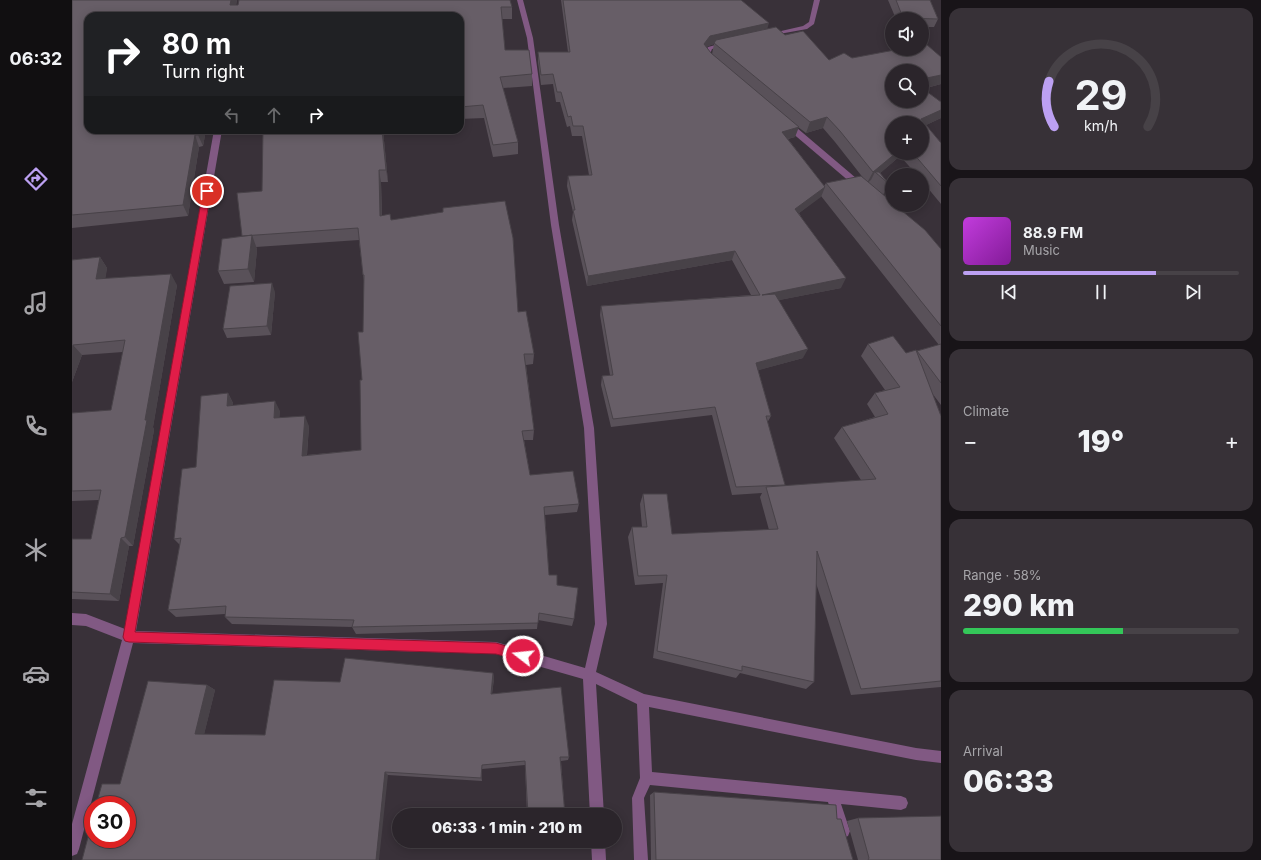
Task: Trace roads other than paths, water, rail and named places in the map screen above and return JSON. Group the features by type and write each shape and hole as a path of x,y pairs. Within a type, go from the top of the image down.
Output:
{"street":[{"path":"520,0 530,38 555,225 589,428 601,624 589,675 597,808"},
{"path":"761,37 805,28 812,23 817,0"},
{"path":"718,66 706,54 710,48 732,43"},
{"path":"779,118 864,189"},
{"path":"72,849 129,637 217,134"},
{"path":"72,619 86,620 129,637 496,648 589,675 643,700 916,754 941,757"},
{"path":"641,860 638,798 646,778 643,700"},
{"path":"646,778 901,803"},
{"path":"833,797 847,846"},
{"path":"598,848 599,860"}]}
